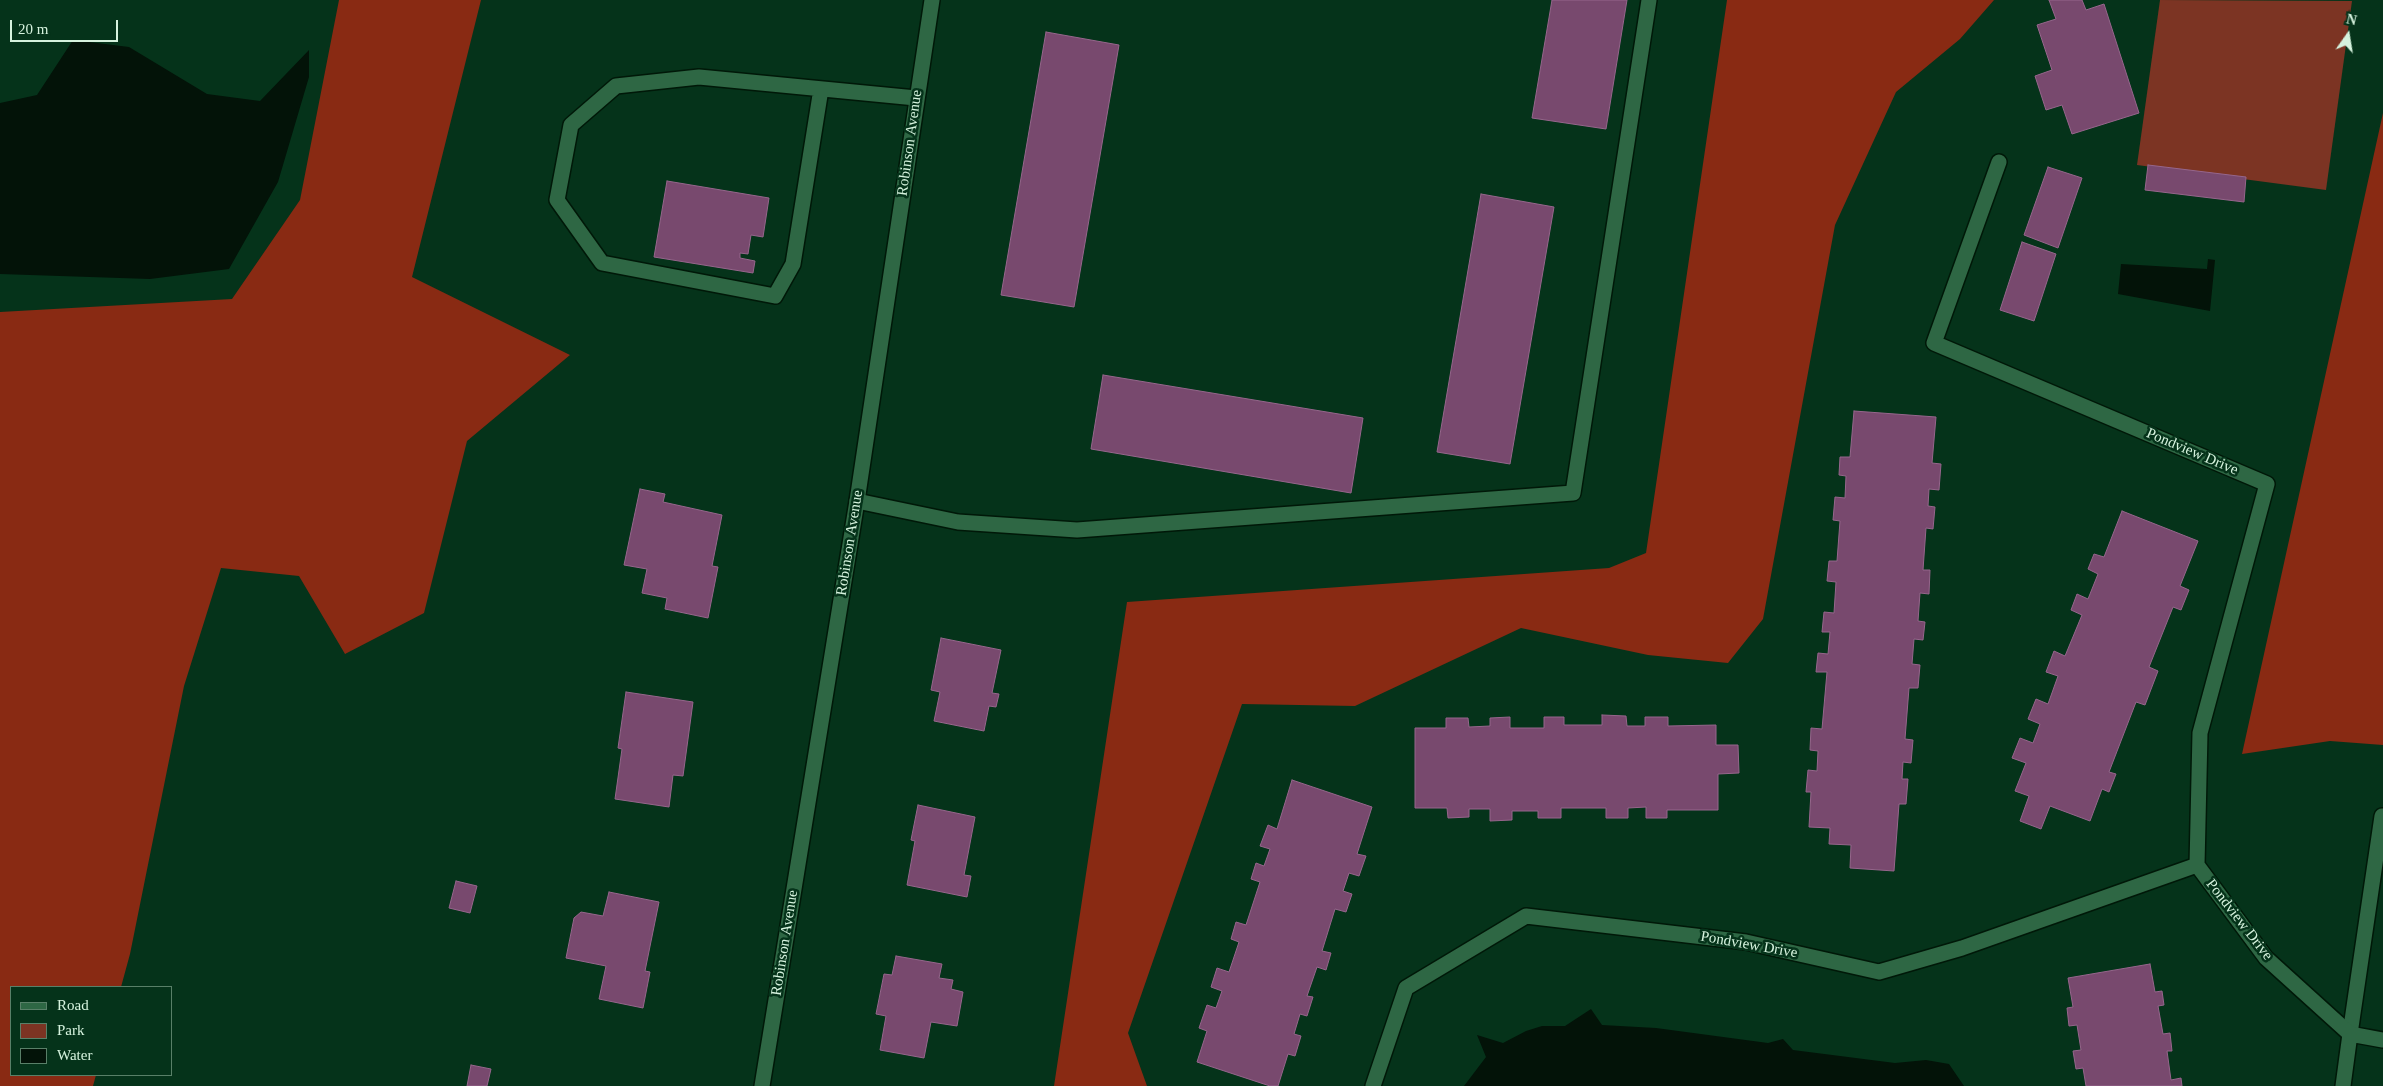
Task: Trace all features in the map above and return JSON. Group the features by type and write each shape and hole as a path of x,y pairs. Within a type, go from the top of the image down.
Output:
{"street":[{"name":"Robinson Avenue","path":"762,1086 857,501 932,0"},
{"path":"857,501 958,522 1078,530 1573,493 1649,0"},
{"path":"821,89 794,264 776,296 602,263 557,200 571,125 616,86 699,77 916,98"},
{"name":"Pondview Drive","path":"2000,162 1934,343 2267,484 2200,733 2197,865 2266,958 2350,1034"},
{"path":"2343,1086 2382,816"},
{"name":"Pondview Drive","path":"1372,1086 1406,988 1526,916 1746,942 1879,972 1962,948 2197,865"},
{"path":"2350,1034 2383,1040"}],"green space":[{"path":"2160,0 2352,1 2326,190 2137,165"}],"shaded area":[{"path":"339,0 481,0 412,277 570,355 467,441 424,613 345,654 299,576 221,568 184,686 130,954 121,986 10,986 10,1076 96,1076 93,1086 0,1086 0,312 232,299 300,200"},
{"path":"1727,0 1994,0 1960,39 1896,92 1835,225 1763,619 1728,663 1648,655 1521,628 1355,706 1242,704 1128,1033 1147,1086 1054,1086 1127,602 1609,568 1646,553"},
{"path":"2383,113 2383,745 2330,741 2242,754"}],"water":[{"path":"73,40 129,47 207,94 260,101 309,50 309,77 278,182 229,269 150,279 0,274 0,103 37,95"},
{"path":"2208,259 2215,260 2210,311 2118,294 2121,264 2207,269"},
{"path":"1591,1009 1602,1025 1656,1028 1768,1043 1783,1039 1793,1050 1895,1063 1926,1060 1949,1064 1964,1086 1464,1086 1486,1057 1477,1035 1503,1043 1526,1031 1542,1026 1565,1026"}],"building":[{"path":"1552,0 1627,0 1606,129 1532,118"},
{"path":"2049,0 2082,0 2086,10 2104,4 2139,113 2072,134 2062,105 2046,110 2035,76 2052,70 2037,25 2056,19"},
{"path":"1046,32 1119,45 1074,307 1001,295"},
{"path":"2148,165 2246,177 2244,202 2145,190"},
{"path":"2048,167 2082,178 2058,248 2024,235"},
{"path":"667,181 769,198 763,237 751,235 748,254 740,253 740,258 755,261 753,273 654,257"},
{"path":"1481,194 1554,207 1510,464 1437,452"},
{"path":"2022,242 2056,254 2034,321 2000,310"},
{"path":"1103,375 1363,418 1351,493 1091,449"},
{"path":"1854,411 1936,417 1932,463 1941,464 1939,490 1929,489 1928,506 1935,507 1933,529 1926,528 1923,570 1930,570 1929,594 1920,593 1918,621 1925,622 1923,640 1914,639 1912,664 1920,665 1918,688 1909,688 1905,739 1913,740 1911,763 1903,762 1902,779 1908,779 1906,804 1899,804 1894,871 1850,868 1851,845 1829,844 1830,828 1809,827 1811,792 1806,792 1808,770 1817,771 1818,751 1810,750 1811,728 1822,729 1827,672 1816,672 1818,653 1828,654 1830,632 1822,632 1824,612 1834,613 1836,582 1827,581 1829,561 1837,561 1840,521 1833,520 1835,497 1845,498 1846,476 1839,475 1840,457 1850,457"},
{"path":"640,489 665,494 663,502 722,515 712,566 718,567 708,618 665,609 667,598 642,593 647,569 624,565"},
{"path":"2122,511 2198,541 2180,586 2189,590 2181,610 2173,607 2149,667 2158,671 2145,705 2136,702 2109,772 2116,774 2109,792 2102,789 2090,821 2050,806 2041,829 2020,821 2029,796 2015,791 2026,763 2012,758 2020,738 2033,743 2040,724 2028,719 2036,699 2048,704 2058,676 2046,672 2054,651 2065,656 2082,615 2071,610 2077,594 2088,599 2098,574 2088,569 2094,554 2104,557"},
{"path":"941,638 1001,650 992,693 999,694 996,707 989,706 984,731 934,721 940,692 931,690"},
{"path":"626,692 693,702 683,776 673,775 669,807 615,799 622,749 618,748"},
{"path":"1602,715 1626,716 1627,726 1645,726 1645,717 1668,717 1668,726 1716,725 1716,745 1738,745 1739,773 1718,774 1718,810 1667,810 1667,818 1646,818 1646,807 1628,808 1628,818 1606,818 1606,808 1561,808 1561,818 1538,818 1538,811 1512,811 1512,820 1490,821 1490,809 1469,809 1469,817 1448,818 1447,808 1415,808 1415,728 1446,728 1446,718 1468,718 1469,727 1490,726 1490,718 1510,717 1510,728 1544,728 1544,717 1564,717 1564,725 1602,725"},
{"path":"1292,780 1372,807 1357,854 1366,856 1359,876 1349,873 1343,891 1352,894 1346,912 1335,909 1322,951 1331,953 1326,970 1317,967 1307,996 1313,997 1307,1016 1300,1014 1294,1034 1301,1036 1295,1056 1288,1054 1278,1086 1270,1086 1197,1062 1207,1031 1199,1028 1207,1005 1216,1008 1222,991 1211,987 1217,968 1229,972 1239,942 1231,939 1236,922 1246,925 1260,882 1251,879 1256,863 1264,866 1270,849 1260,846 1268,825 1277,829"},
{"path":"918,805 975,817 964,875 971,876 967,897 907,885 915,841 911,840"},
{"path":"456,881 477,886 470,913 449,908"},
{"path":"609,892 659,902 645,971 650,972 643,1008 599,999 606,966 566,958 574,918 581,912 603,916"},
{"path":"896,956 942,964 939,978 953,980 951,989 963,992 957,1026 931,1022 924,1058 880,1050 886,1016 876,1014 884,974 892,975"},
{"path":"2150,964 2155,992 2162,991 2164,1005 2158,1006 2163,1034 2170,1033 2172,1051 2167,1051 2171,1080 2181,1078 2182,1086 2086,1086 2083,1068 2076,1069 2073,1051 2081,1050 2077,1025 2069,1026 2067,1008 2073,1007 2068,978"},
{"path":"471,1065 491,1069 487,1086 467,1086"}]}
